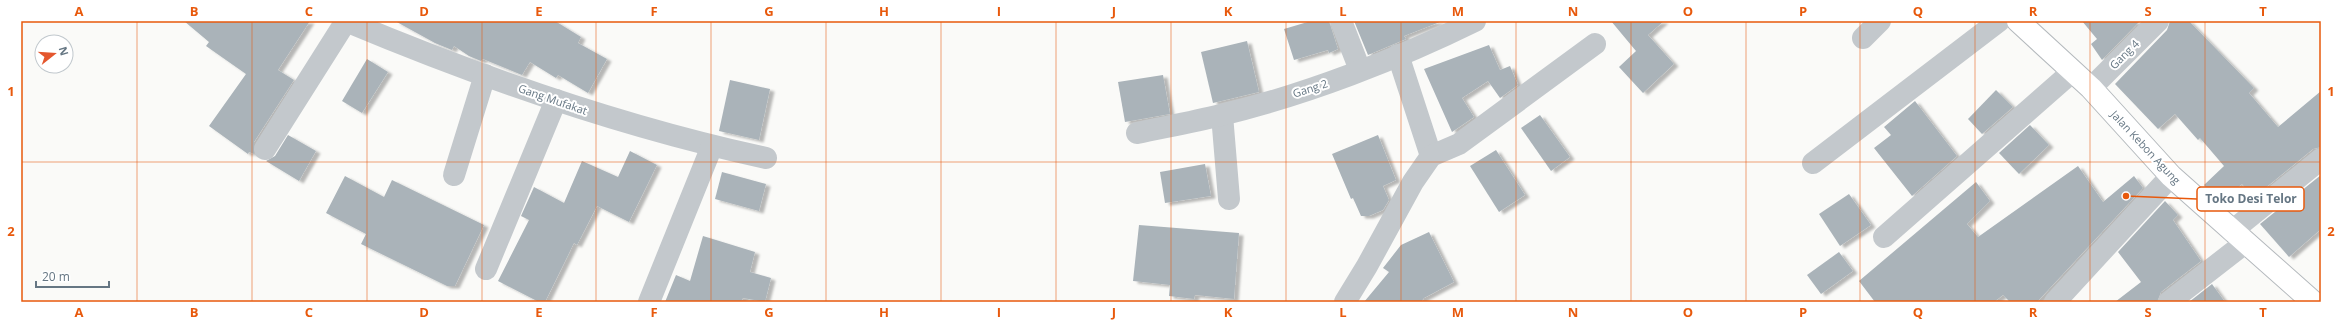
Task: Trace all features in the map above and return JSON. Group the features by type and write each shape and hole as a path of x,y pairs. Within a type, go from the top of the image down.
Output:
{"highway":[{"name":"Jalan Kebon Agung","path":"2018,21 2091,88 2171,176 2313,302"}],"street":[{"name":"Gang Mufakat","path":"346,21 419,52 556,100 633,125 712,146 766,158"},
{"path":"265,149 346,21"},
{"path":"1341,21 1360,70"},
{"name":"Gang 2","path":"1138,133 1222,115 1325,83 1398,55 1475,21"},
{"path":"1863,38 1880,21"},
{"path":"1813,163 1999,21"},
{"name":"Gang 4","path":"2091,88 2158,21"},
{"path":"1345,302 1368,266 1413,182 1431,156 1459,144 1595,44"},
{"path":"1398,55 1431,156"},
{"path":"1884,237 2072,72"},
{"path":"454,175 485,75"},
{"path":"486,269 556,100"},
{"path":"1222,115 1229,199"},
{"path":"649,302 712,146"},
{"path":"2169,302 2321,159"},
{"path":"2055,302 2171,176"}],"building":[{"path":"184,21 310,21 278,70 294,80 254,142 254,154 249,152 248,154 209,126 246,74 206,46 209,42"},
{"path":"395,21 555,21 581,37 578,43 607,59 588,93 558,75 556,78 530,62 522,75 483,59 481,61 469,56 454,46 452,50 435,43"},
{"path":"1311,21 1329,21 1338,49 1329,53 1328,50 1294,60 1284,29"},
{"path":"1354,21 1440,22 1404,36 1406,39 1368,55"},
{"path":"1611,21 1664,21 1648,35 1674,64 1643,93 1619,67 1636,51"},
{"path":"2082,21 2140,21 2102,60 2091,44 2097,39"},
{"path":"2170,21 2189,21 2254,88 2249,93 2278,127 2321,91 2321,147 2313,149 2253,198 2242,184 2221,204 2204,185 2224,166 2200,138 2198,140 2175,114 2158,129 2115,84 2167,30"},
{"path":"1247,41 1259,92 1213,103 1201,52"},
{"path":"1489,45 1500,70 1510,66 1518,85 1500,98 1488,81 1462,98 1474,117 1452,132 1424,69"},
{"path":"367,59 388,72 362,113 342,101"},
{"path":"1163,75 1170,114 1125,122 1118,82"},
{"path":"730,80 770,89 759,140 719,131"},
{"path":"1996,90 2013,107 1982,134 1968,119"},
{"path":"1915,101 1957,156 1912,196 1874,148 1891,135 1884,127"},
{"path":"1540,115 1570,157 1551,171 1521,128"},
{"path":"2030,125 2049,145 2019,174 1999,153"},
{"path":"288,135 316,151 299,181 266,161 275,156"},
{"path":"1378,135 1396,180 1383,186 1389,200 1383,210 1369,216 1361,216 1353,198 1351,199 1332,154"},
{"path":"1496,150 1525,195 1499,212 1470,166"},
{"path":"630,151 657,165 629,222 597,206 577,245 574,243 545,302 539,302 498,281 529,220 521,216 534,187 564,203 582,161 618,177"},
{"path":"1205,164 1211,196 1165,203 1160,172"},
{"path":"2078,166 2103,202 2134,176 2143,188 2037,302 2010,302 2003,295 1994,302 1875,302 1859,281 1976,182 1990,201 1967,224 1978,237"},
{"path":"722,172 766,184 759,211 715,199"},
{"path":"2321,175 2321,229 2289,257 2260,224"},
{"path":"345,176 384,197 392,180 484,225 455,286 447,286 361,244 366,234 326,213"},
{"path":"1849,194 1871,225 1840,246 1819,214"},
{"path":"2165,201 2178,215 2173,220 2201,261 2161,292 2157,302 2115,302 2141,282 2118,252"},
{"path":"1139,225 1239,233 1234,299 1195,295 1194,299 1169,296 1170,285 1133,281"},
{"path":"1429,232 1454,282 1424,298 1421,302 1364,302 1389,272 1383,268 1401,245"},
{"path":"703,236 755,252 750,272 771,278 765,302 743,298 741,302 665,302 676,275 690,281"},
{"path":"1839,252 1853,271 1821,294 1807,275"},
{"path":"2212,284 2225,302 2189,302"}],"place":[{"name":"Toko Desi Telor","path":"2126,196"}]}
